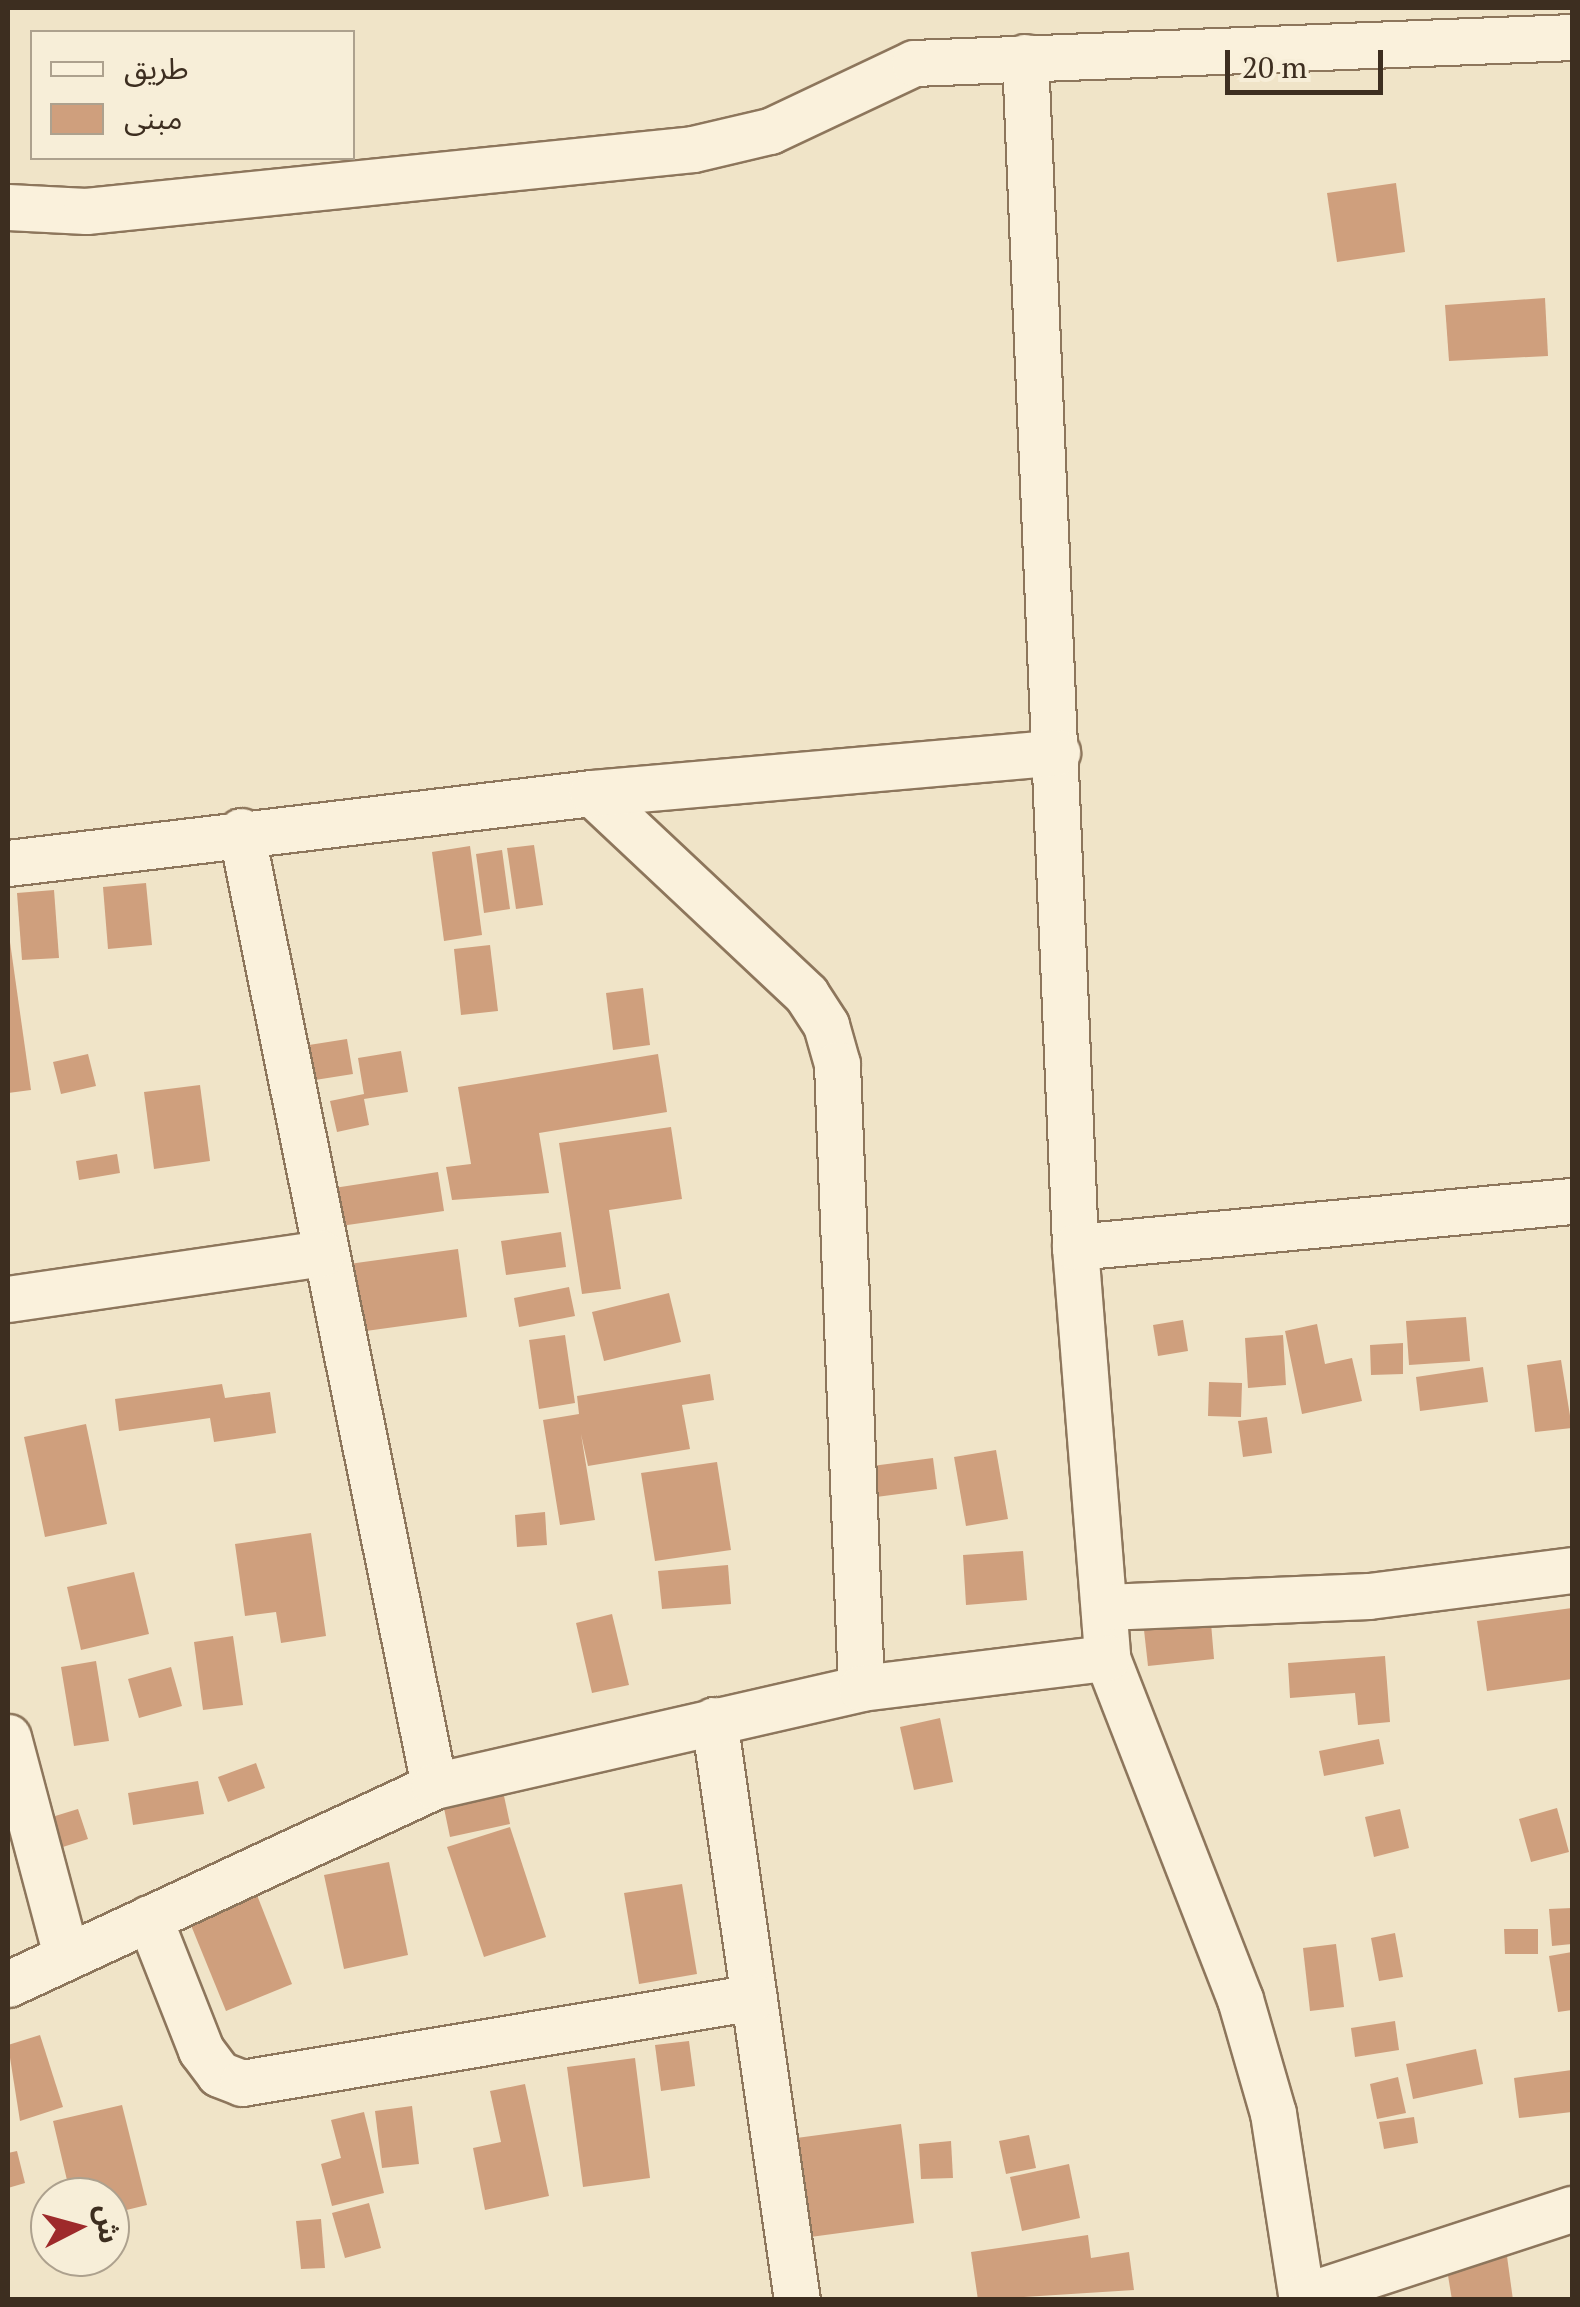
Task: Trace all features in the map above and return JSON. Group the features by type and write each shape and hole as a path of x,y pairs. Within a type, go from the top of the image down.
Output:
{"street":[{"path":"8,207 86,211 693,150 770,131 914,63 1572,36"},
{"path":"1025,58 1075,1247 1108,1658 1240,1999 1273,2112 1302,2298 1572,2209"},
{"path":"8,863 241,831 592,793 1057,752"},
{"path":"592,793 806,994 826,1026 838,1064 861,1688"},
{"path":"241,831 322,1253 434,1786"},
{"path":"1075,1247 1572,1201"},
{"path":"8,1299 322,1253"},
{"path":"1105,1607 1369,1596 1572,1570"},
{"path":"8,1984 434,1786 861,1688 1108,1658"},
{"path":"714,1720 798,2300"},
{"path":"8,1737 66,1955"},
{"path":"149,1918 201,2050 219,2074 242,2083 754,1997"}],"building":[{"path":"1396,183 1405,252 1337,262 1327,193"},
{"path":"1545,298 1548,356 1449,361 1445,305"},
{"path":"534,845 543,905 516,909 507,848"},
{"path":"470,846 482,935 444,941 432,852"},
{"path":"502,850 510,909 484,913 476,854"},
{"path":"146,883 152,945 108,949 103,887"},
{"path":"54,890 59,958 22,960 17,893"},
{"path":"8,928 31,1090 8,1093"},
{"path":"490,945 498,1011 461,1015 454,949"},
{"path":"643,988 650,1045 613,1050 606,993"},
{"path":"347,1039 353,1074 296,1083 290,1048"},
{"path":"401,1051 408,1092 364,1099 369,1125 337,1132 330,1101 364,1094 358,1058"},
{"path":"88,1054 96,1086 61,1094 53,1062"},
{"path":"658,1054 667,1112 539,1133 549,1193 452,1200 446,1167 471,1164 458,1087"},
{"path":"200,1085 210,1161 154,1169 144,1092"},
{"path":"671,1127 682,1199 609,1210 621,1289 582,1294 559,1143"},
{"path":"117,1154 120,1173 79,1180 76,1161"},
{"path":"438,1172 444,1211 327,1228 321,1190"},
{"path":"561,1232 566,1267 506,1275 501,1241"},
{"path":"458,1249 467,1317 337,1335 327,1267"},
{"path":"569,1287 575,1316 519,1327 514,1298"},
{"path":"669,1293 681,1342 604,1361 592,1312"},
{"path":"1466,1317 1470,1361 1409,1365 1406,1321"},
{"path":"1183,1320 1188,1351 1158,1356 1153,1325"},
{"path":"1317,1324 1325,1364 1352,1358 1362,1401 1302,1414 1285,1331"},
{"path":"565,1335 575,1403 539,1409 529,1340"},
{"path":"1283,1335 1286,1385 1248,1388 1245,1338"},
{"path":"1403,1343 1403,1374 1371,1375 1370,1345"},
{"path":"1561,1360 1572,1428 1535,1432 1527,1365"},
{"path":"1483,1367 1488,1402 1420,1411 1416,1377"},
{"path":"710,1374 714,1400 682,1405 690,1449 588,1466 581,1434 595,1520 560,1525 543,1420 579,1414 577,1396"},
{"path":"1209,1382 1242,1383 1241,1417 1208,1416"},
{"path":"222,1384 225,1398 270,1392 276,1433 214,1442 210,1418 119,1431 115,1399"},
{"path":"1267,1417 1272,1453 1243,1457 1238,1421"},
{"path":"86,1424 107,1524 45,1537 24,1437"},
{"path":"996,1450 1008,1519 966,1526 954,1457"},
{"path":"933,1458 937,1489 861,1499 857,1468"},
{"path":"717,1462 731,1550 655,1561 641,1473"},
{"path":"545,1512 547,1545 517,1547 515,1515"},
{"path":"311,1533 326,1636 281,1643 276,1612 245,1616 235,1544"},
{"path":"1023,1551 1027,1600 966,1605 963,1555"},
{"path":"728,1565 731,1604 662,1609 658,1571"},
{"path":"134,1572 149,1634 81,1650 67,1587"},
{"path":"1572,1608 1572,1679 1487,1691 1477,1621"},
{"path":"612,1614 629,1685 592,1693 576,1623"},
{"path":"1211,1623 1214,1659 1148,1666 1144,1630"},
{"path":"233,1636 243,1705 203,1710 194,1642"},
{"path":"1385,1656 1390,1722 1358,1725 1355,1693 1290,1698 1288,1663"},
{"path":"96,1661 109,1741 74,1746 61,1667"},
{"path":"171,1667 182,1706 139,1718 128,1679"},
{"path":"940,1718 953,1782 914,1790 900,1727"},
{"path":"1379,1739 1384,1764 1324,1776 1319,1751"},
{"path":"256,1763 265,1788 228,1802 218,1777"},
{"path":"500,1777 510,1824 450,1837 440,1789"},
{"path":"198,1781 204,1814 133,1825 128,1793"},
{"path":"1557,1808 1569,1852 1531,1862 1519,1819"},
{"path":"78,1809 88,1839 25,1859 16,1828"},
{"path":"1400,1809 1409,1848 1374,1857 1365,1817"},
{"path":"510,1827 546,1937 484,1957 447,1847"},
{"path":"389,1862 408,1955 344,1969 324,1875"},
{"path":"682,1884 697,1974 639,1984 624,1893"},
{"path":"255,1890 292,1984 226,2011 188,1918"},
{"path":"1572,1908 1572,1944 1552,1946 1549,1909"},
{"path":"1504,1929 1538,1929 1538,1954 1505,1954"},
{"path":"1395,1933 1403,1977 1379,1981 1371,1938"},
{"path":"1336,1944 1344,2007 1310,2011 1303,1948"},
{"path":"1572,1952 1572,2010 1558,2012 1549,1956"},
{"path":"1395,2021 1399,2050 1355,2057 1351,2028"},
{"path":"40,2035 63,2107 20,2121 8,2045"},
{"path":"689,2041 695,2086 661,2091 655,2045"},
{"path":"1476,2049 1483,2084 1413,2099 1406,2064"},
{"path":"635,2058 650,2178 583,2187 567,2067"},
{"path":"1572,2070 1572,2112 1519,2118 1514,2078"},
{"path":"1398,2077 1406,2113 1377,2119 1370,2084"},
{"path":"525,2084 549,2196 485,2210 473,2148 501,2142 490,2091"},
{"path":"122,2105 147,2205 130,2209 130,2177 66,2177 53,2121"},
{"path":"412,2106 419,2164 382,2168 375,2111"},
{"path":"364,2112 384,2193 332,2206 321,2164 341,2158 331,2120"},
{"path":"1414,2117 1418,2143 1384,2149 1379,2122"},
{"path":"901,2124 914,2223 803,2238 789,2139"},
{"path":"1029,2135 1036,2168 1006,2174 999,2141"},
{"path":"951,2141 953,2178 921,2179 919,2144"},
{"path":"17,2151 25,2183 8,2188 8,2153"},
{"path":"1069,2164 1080,2218 1022,2231 1010,2177"},
{"path":"369,2203 381,2248 345,2258 332,2213"},
{"path":"321,2219 325,2268 301,2269 296,2221"},
{"path":"1088,2235 1091,2258 1129,2252 1134,2290 978,2300 971,2252"},
{"path":"1506,2249 1513,2300 1452,2300 1445,2257"}]}
